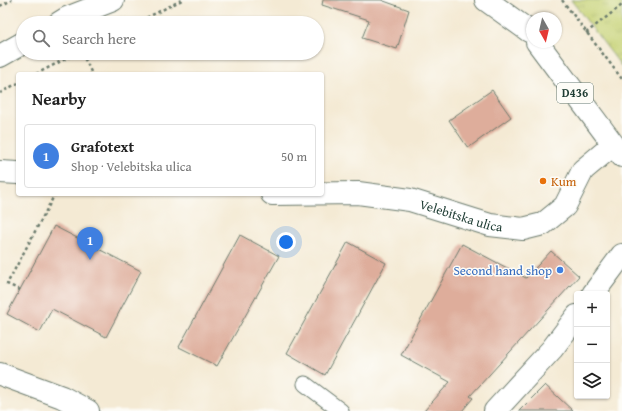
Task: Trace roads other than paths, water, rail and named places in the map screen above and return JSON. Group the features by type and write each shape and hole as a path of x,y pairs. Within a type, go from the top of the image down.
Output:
{"street":[{"path":"69,16 87,0"},
{"path":"75,16 113,0"},
{"name":"D436","path":"486,0 526,31"},
{"name":"D436","path":"514,0 526,23"},
{"path":"0,56 16,47"},
{"name":"D436","path":"542,48 618,150"},
{"name":"Velebitska ulica","path":"324,193 358,193 410,200 490,225 523,229 543,224 565,206 583,170 618,150"},
{"path":"0,172 16,173"},
{"path":"595,291 622,255"},
{"path":"496,411 552,349 574,320"},
{"path":"0,374 62,397 88,411"}],"lane":[{"path":"305,384 341,411"}],"place":[{"name":"Kum","path":"543,181"},
{"name":"Grafotext","path":"90,260"},
{"name":"Second hand shop","path":"560,270"}]}
